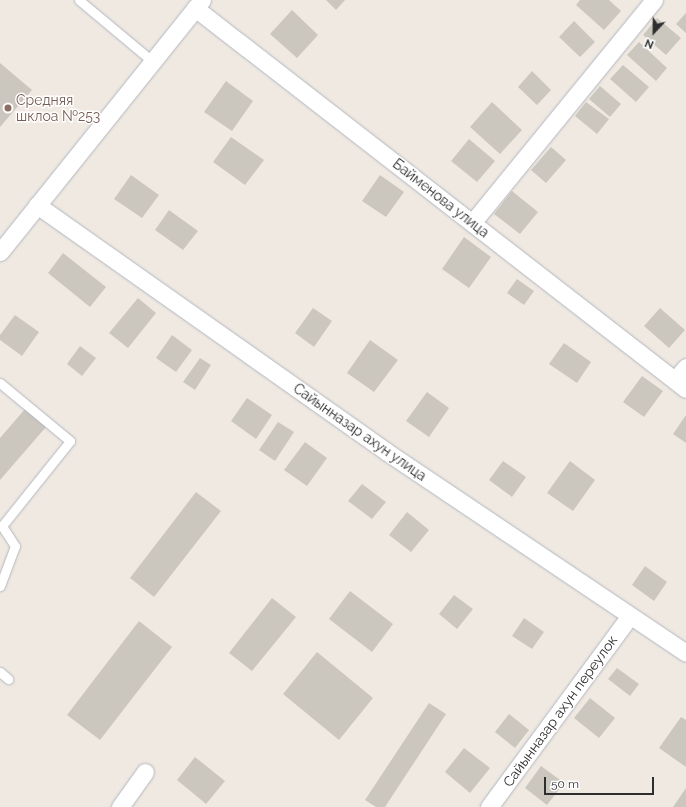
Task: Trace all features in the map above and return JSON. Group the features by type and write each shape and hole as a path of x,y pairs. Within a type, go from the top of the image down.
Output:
{"street":[{"path":"472,223 654,0"},
{"path":"0,252 198,4"},
{"name":"Байменова улица","path":"198,4 472,223 680,385"},
{"name":"Сайынназар ахун улица","path":"37,205 387,452 686,653"},
{"path":"680,385 686,367"},
{"name":"Сайынназар ахун переулок","path":"489,807 630,616"},
{"path":"120,807 145,772"}],"lane":[{"path":"79,0 152,61"},
{"path":"0,383 70,441 1,525 15,546 3,583 0,586"},
{"path":"0,672 8,679"}],"building":[{"path":"326,0 345,0 336,10"},
{"path":"580,0 609,0 621,11 604,30 576,5"},
{"path":"292,10 318,35 297,58 270,34"},
{"path":"686,13 686,33 676,24"},
{"path":"657,18 681,38 666,55 643,35"},
{"path":"574,21 595,42 580,57 559,37"},
{"path":"639,42 667,68 656,81 627,55"},
{"name":"Средняя шклоа №253","path":"0,63 32,90 0,127"},
{"path":"623,65 649,87 636,102 610,79"},
{"path":"532,71 551,90 537,105 518,87"},
{"path":"226,81 253,101 232,131 204,112"},
{"path":"600,86 621,104 610,117 589,99"},
{"path":"492,102 522,130 500,154 470,127"},
{"path":"586,102 609,119 597,134 575,116"},
{"path":"231,137 264,160 245,185 213,162"},
{"path":"469,139 495,161 477,182 451,161"},
{"path":"551,147 566,160 546,183 531,170"},
{"path":"131,175 159,195 142,218 114,199"},
{"path":"380,175 404,192 386,217 362,201"},
{"path":"512,191 538,212 520,234 494,214"},
{"path":"169,210 198,231 183,250 155,230"},
{"path":"464,237 491,257 469,288 442,269"},
{"path":"63,253 106,287 90,307 48,273"},
{"path":"517,279 534,291 524,305 507,293"},
{"path":"138,298 156,313 128,348 109,333"},
{"path":"313,308 332,321 314,347 295,333"},
{"path":"660,308 685,330 669,348 644,326"},
{"path":"15,315 39,332 22,356 0,340 0,335"},
{"path":"172,335 192,350 176,372 156,358"},
{"path":"370,340 398,360 374,392 347,373"},
{"path":"564,343 591,362 577,383 549,364"},
{"path":"80,346 96,358 82,376 67,364"},
{"path":"200,358 211,365 195,390 183,382"},
{"path":"642,376 663,391 644,417 623,402"},
{"path":"427,392 449,408 429,437 406,421"},
{"path":"247,398 272,415 256,439 231,421"},
{"path":"25,409 46,427 0,480 0,438"},
{"path":"686,415 686,443 673,434"},
{"path":"278,422 294,432 275,461 259,450"},
{"path":"305,442 327,458 307,486 284,470"},
{"path":"503,461 526,477 512,497 489,480"},
{"path":"570,461 595,480 573,511 547,493"},
{"path":"362,484 386,502 372,519 348,501"},
{"path":"196,492 221,511 154,597 130,578"},
{"path":"407,512 429,530 411,552 389,535"},
{"path":"645,566 667,582 654,601 632,585"},
{"path":"350,591 393,624 372,652 329,619"},
{"path":"454,595 473,609 457,629 439,614"},
{"path":"272,598 296,617 252,671 229,653"},
{"path":"524,618 544,632 532,649 512,636"},
{"path":"139,621 172,647 100,740 67,715"},
{"path":"317,652 373,698 339,740 283,694"},
{"path":"617,668 639,684 630,696 608,679"},
{"path":"590,698 615,718 599,738 574,718"},
{"path":"429,703 446,714 385,807 376,807 365,800"},
{"path":"509,714 529,730 515,748 495,732"},
{"path":"681,717 686,720 686,767 659,748"},
{"path":"464,748 490,768 470,793 445,772"},
{"path":"195,757 225,781 206,804 177,780"},
{"path":"541,766 564,783 547,805 525,788"},
{"path":"686,788 686,807 673,807"}],"place":[{"name":"Средняя шклоа №253","path":"8,108"}]}
